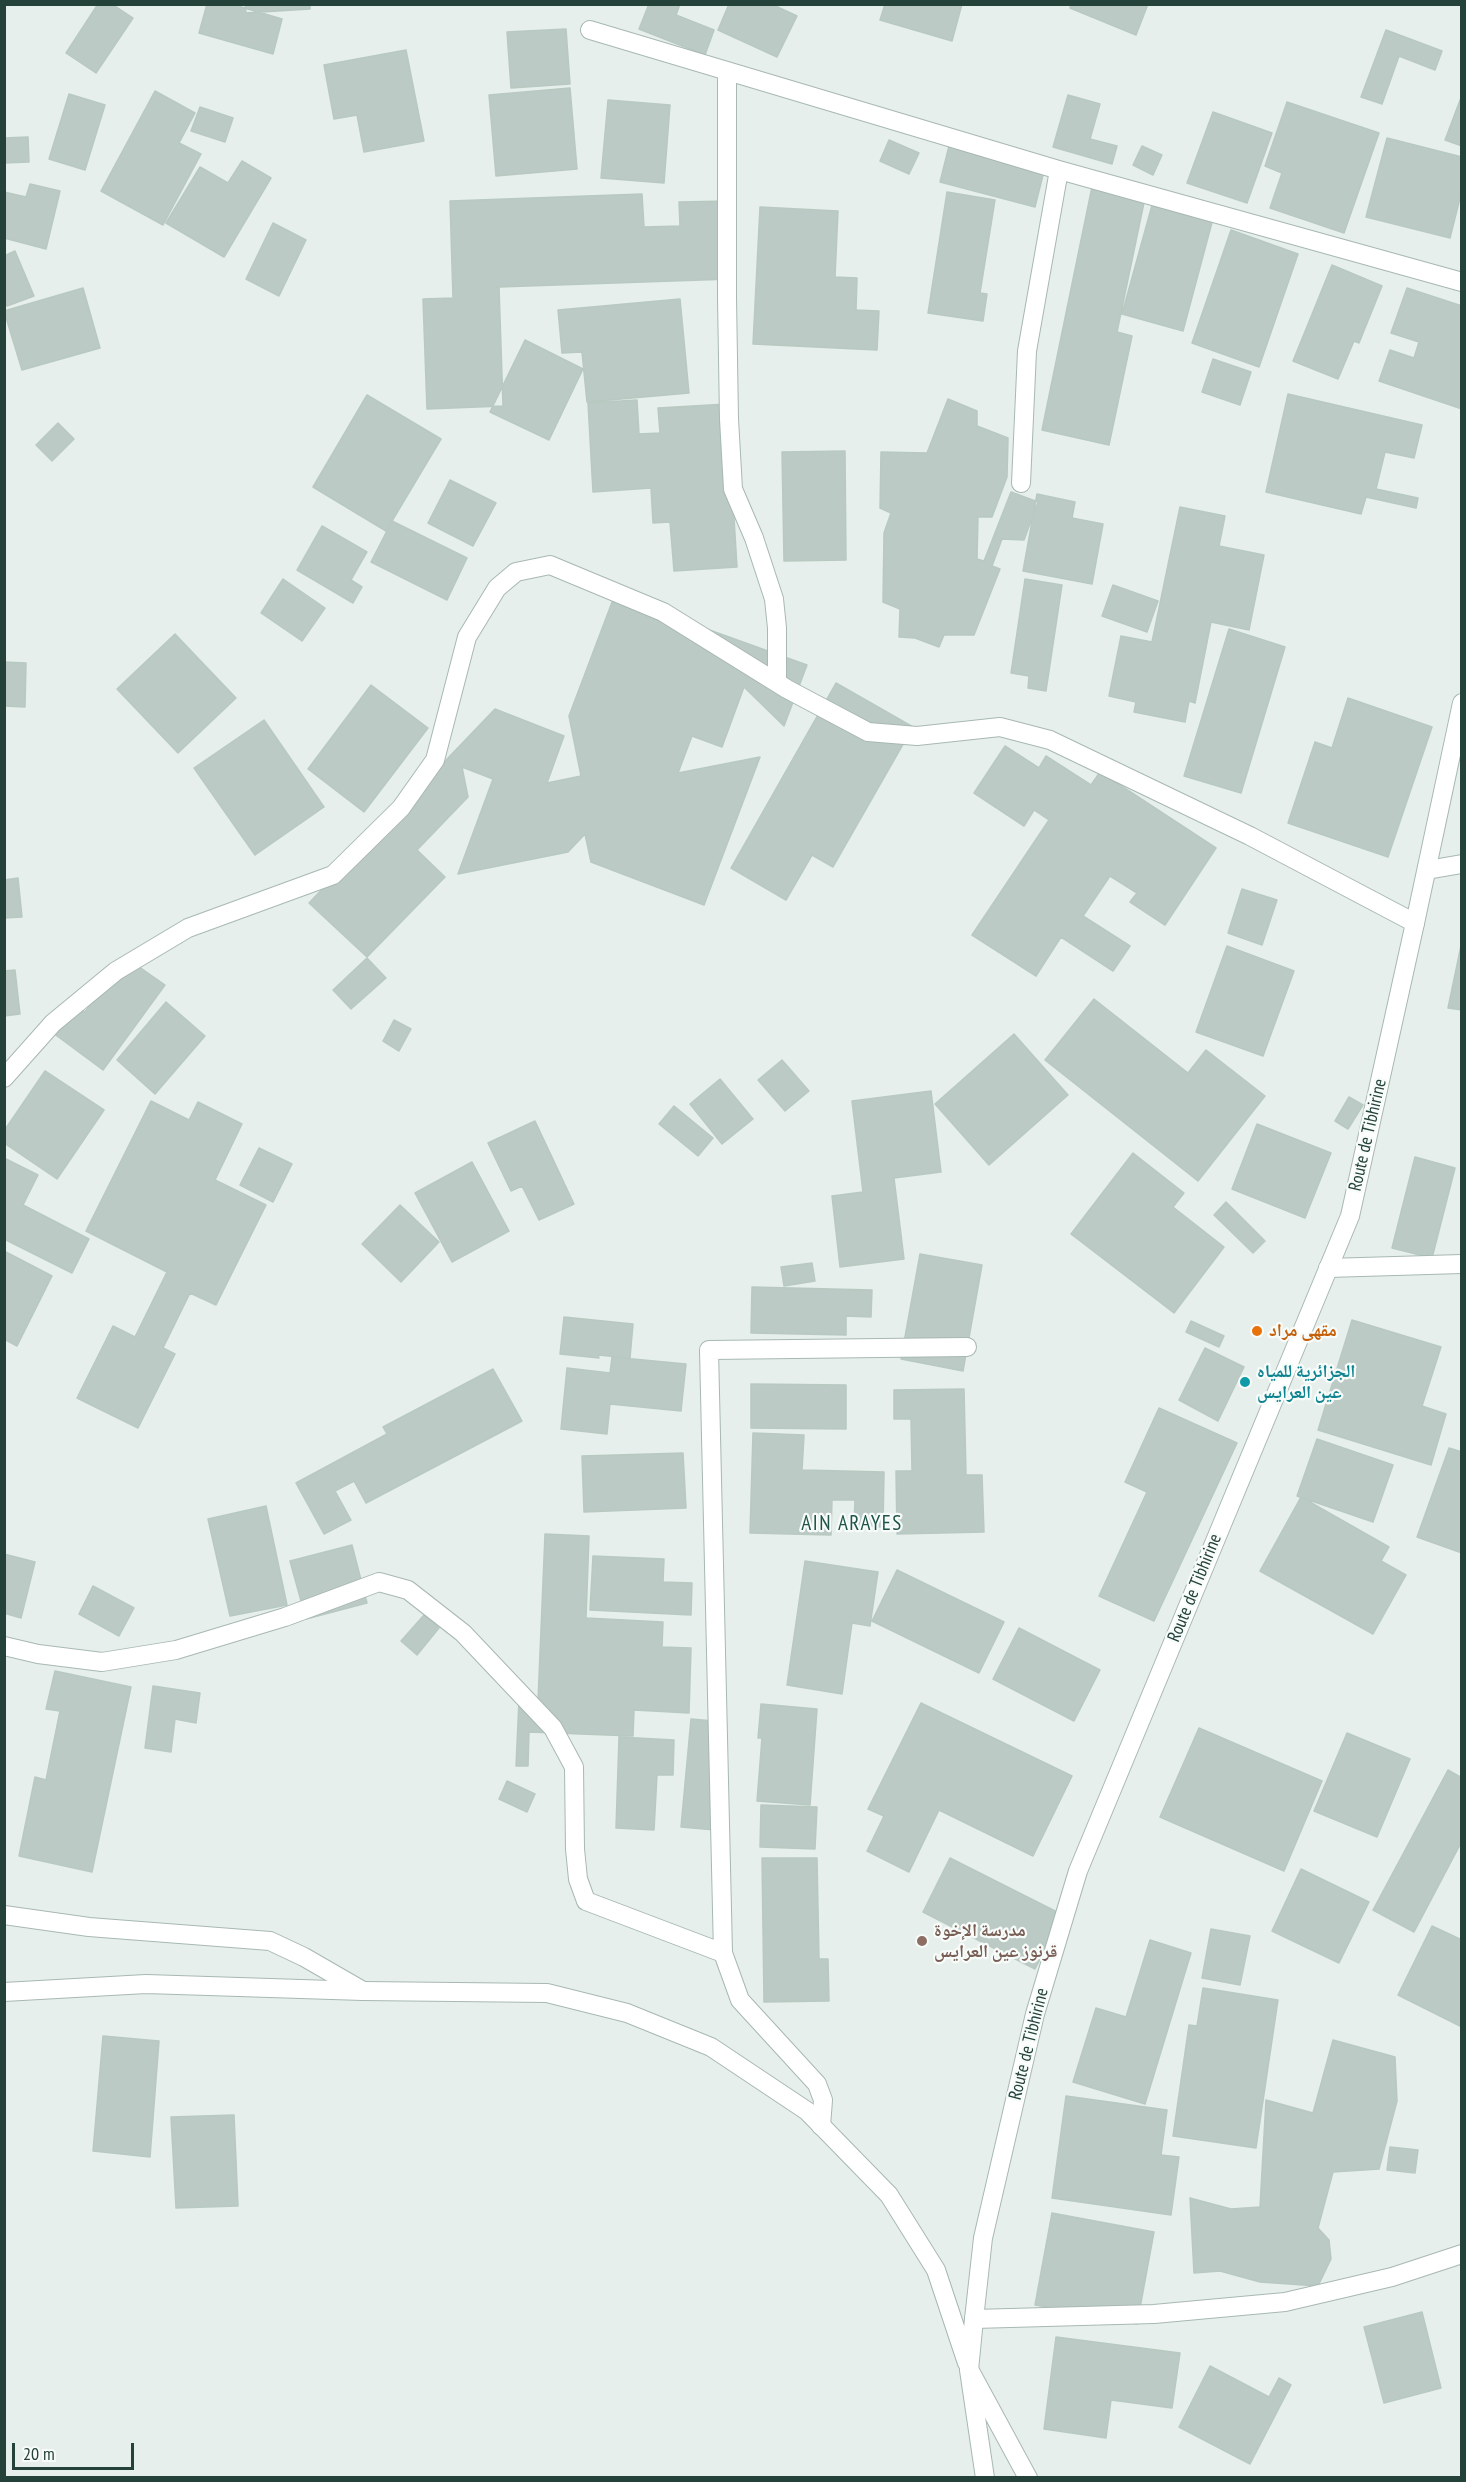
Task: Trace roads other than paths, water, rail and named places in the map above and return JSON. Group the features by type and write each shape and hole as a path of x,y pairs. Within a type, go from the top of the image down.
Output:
{"street":[{"path":"590,30 1059,170 1461,282"},
{"path":"727,71 729,419 734,489 754,538 774,598 777,628 777,682"},
{"path":"1022,483 1027,351 1059,170"},
{"path":"4,1078 53,1023 116,971 188,928 333,875 392,816 435,760 467,637 497,588 516,572 550,565 663,612 777,682 868,732 917,736 1000,727 1050,740 1250,836 1415,923"},
{"name":"Route de Tibhirine","path":"985,2478 969,2370 974,2319 983,2238 1035,2014 1078,1871 1350,1216 1427,870 1461,704"},
{"path":"1427,870 1461,864"},
{"path":"1328,1268 1461,1264"},
{"path":"821,2126 823,2100 817,2084 740,2000 723,1953 709,1350 967,1347"},
{"path":"4,1646 38,1654 102,1662 176,1650 285,1617 380,1582 408,1590 463,1633 553,1728 574,1767 575,1849 578,1879 586,1901 723,1953"},
{"path":"4,1915 89,1927 270,1941 304,1957 363,1991"},
{"path":"4,1992 146,1984 363,1991 547,1993 627,2013 711,2048 807,2111 889,2195 936,2270 969,2370 1028,2478"},
{"path":"974,2319 1154,2314 1285,2302 1392,2277 1461,2254"}],"place":[{"name":"مقهى مراد","path":"1257,1331"},
{"name":"الجزائرية للمياه عين العرايس","path":"1245,1382"},
{"name":"مدرسة الإخوة قرنوز عين العرايس","path":"922,1941"}],"district":[{"name":"AIN ARAYES","path":"852,1524"}]}
